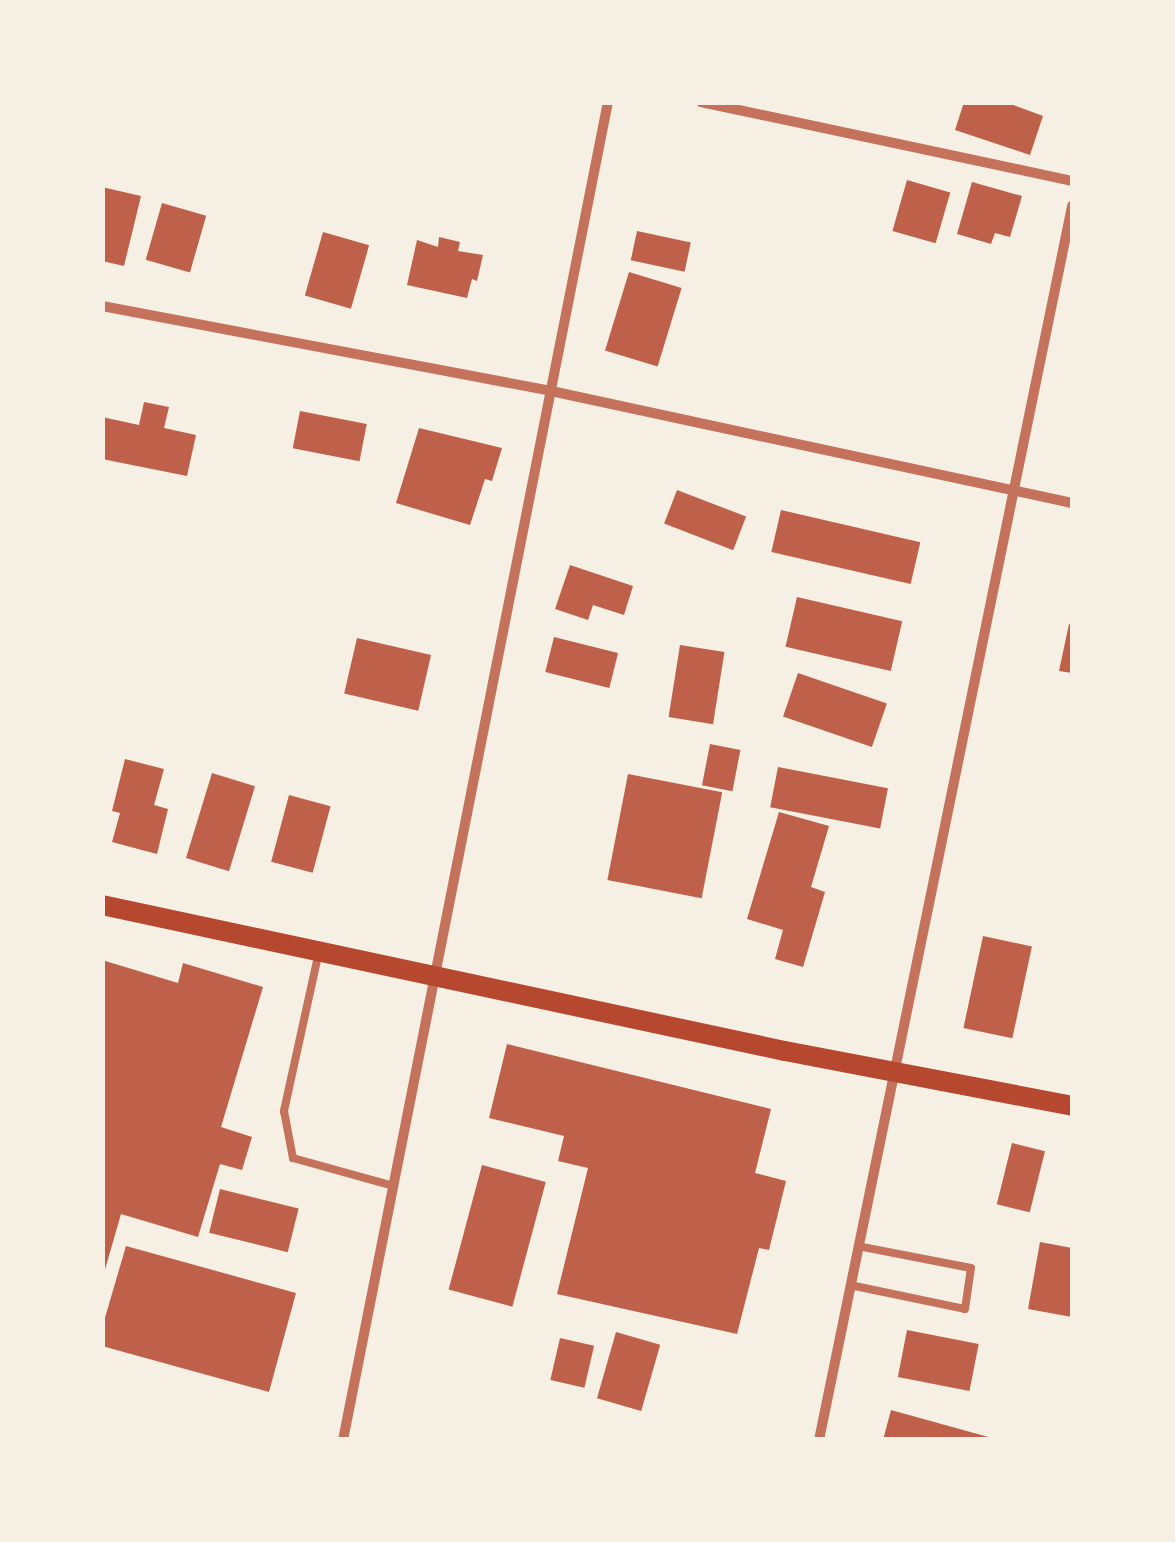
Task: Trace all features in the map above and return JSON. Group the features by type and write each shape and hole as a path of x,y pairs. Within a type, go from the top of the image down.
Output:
{"main road":[{"path":"102,906 1072,1106"}],"street":[{"path":"343,1440 608,102"},
{"path":"702,102 1072,182"},
{"path":"819,1440 1072,206"},
{"path":"102,306 551,391 1072,503"}],"lane":[{"path":"319,950 284,1110 294,1158 393,1186"},
{"path":"850,1286 965,1308 971,1268 858,1246"}],"building":[{"path":"964,102 1005,102 1043,116 1030,155 955,130"},
{"path":"907,180 950,192 936,243 892,231"},
{"path":"972,182 1022,196 1010,237 995,233 991,244 957,234"},
{"path":"102,187 141,196 124,266 102,261"},
{"path":"162,203 206,216 190,272 146,260"},
{"path":"637,231 691,242 685,272 631,260"},
{"path":"323,232 369,245 351,309 305,295"},
{"path":"439,237 460,242 458,251 483,255 477,281 472,279 467,298 407,285 417,240 438,247"},
{"path":"629,272 682,288 658,366 605,350"},
{"path":"144,402 169,407 164,428 196,435 187,476 102,459 102,417 139,425"},
{"path":"300,411 367,424 359,461 293,448"},
{"path":"419,428 502,448 492,481 485,479 470,525 396,503"},
{"path":"677,490 746,517 733,550 664,524"},
{"path":"781,510 920,542 911,584 771,552"},
{"path":"570,565 633,586 624,615 593,605 588,620 555,609"},
{"path":"797,597 902,621 891,671 786,647"},
{"path":"1069,624 1072,625 1072,673 1059,671"},
{"path":"554,637 618,653 609,688 545,672"},
{"path":"357,638 431,655 418,711 344,694"},
{"path":"680,645 724,652 713,724 669,717"},
{"path":"798,673 887,704 872,747 783,716"},
{"path":"710,744 740,750 732,791 702,785"},
{"path":"125,759 164,769 154,805 168,809 157,854 112,842 120,813 112,811"},
{"path":"778,767 888,788 880,829 770,807"},
{"path":"212,773 255,786 229,871 186,858"},
{"path":"628,774 722,792 702,898 607,880"},
{"path":"289,795 331,806 313,873 271,862"},
{"path":"779,812 829,826 811,887 825,892 803,967 775,959 783,930 747,919"},
{"path":"983,936 1032,946 1012,1038 963,1028"},
{"path":"102,960 178,983 183,963 263,987 221,1127 252,1137 242,1170 220,1164 198,1237 121,1214 104,1273"},
{"path":"507,1044 771,1109 755,1173 786,1181 769,1250 759,1248 737,1334 557,1294 588,1168 558,1161 564,1136 489,1118"},
{"path":"1012,1143 1045,1151 1030,1212 997,1204"},
{"path":"482,1165 546,1182 512,1307 449,1290"},
{"path":"220,1189 299,1209 288,1252 209,1233"},
{"path":"1040,1242 1072,1248 1072,1317 1028,1309"},
{"path":"126,1246 296,1293 269,1392 102,1346 102,1328"},
{"path":"907,1330 979,1344 969,1391 898,1377"},
{"path":"616,1332 660,1345 641,1411 597,1398"},
{"path":"560,1338 594,1346 584,1388 550,1380"},
{"path":"891,1410 992,1438 992,1440 883,1440"}]}
